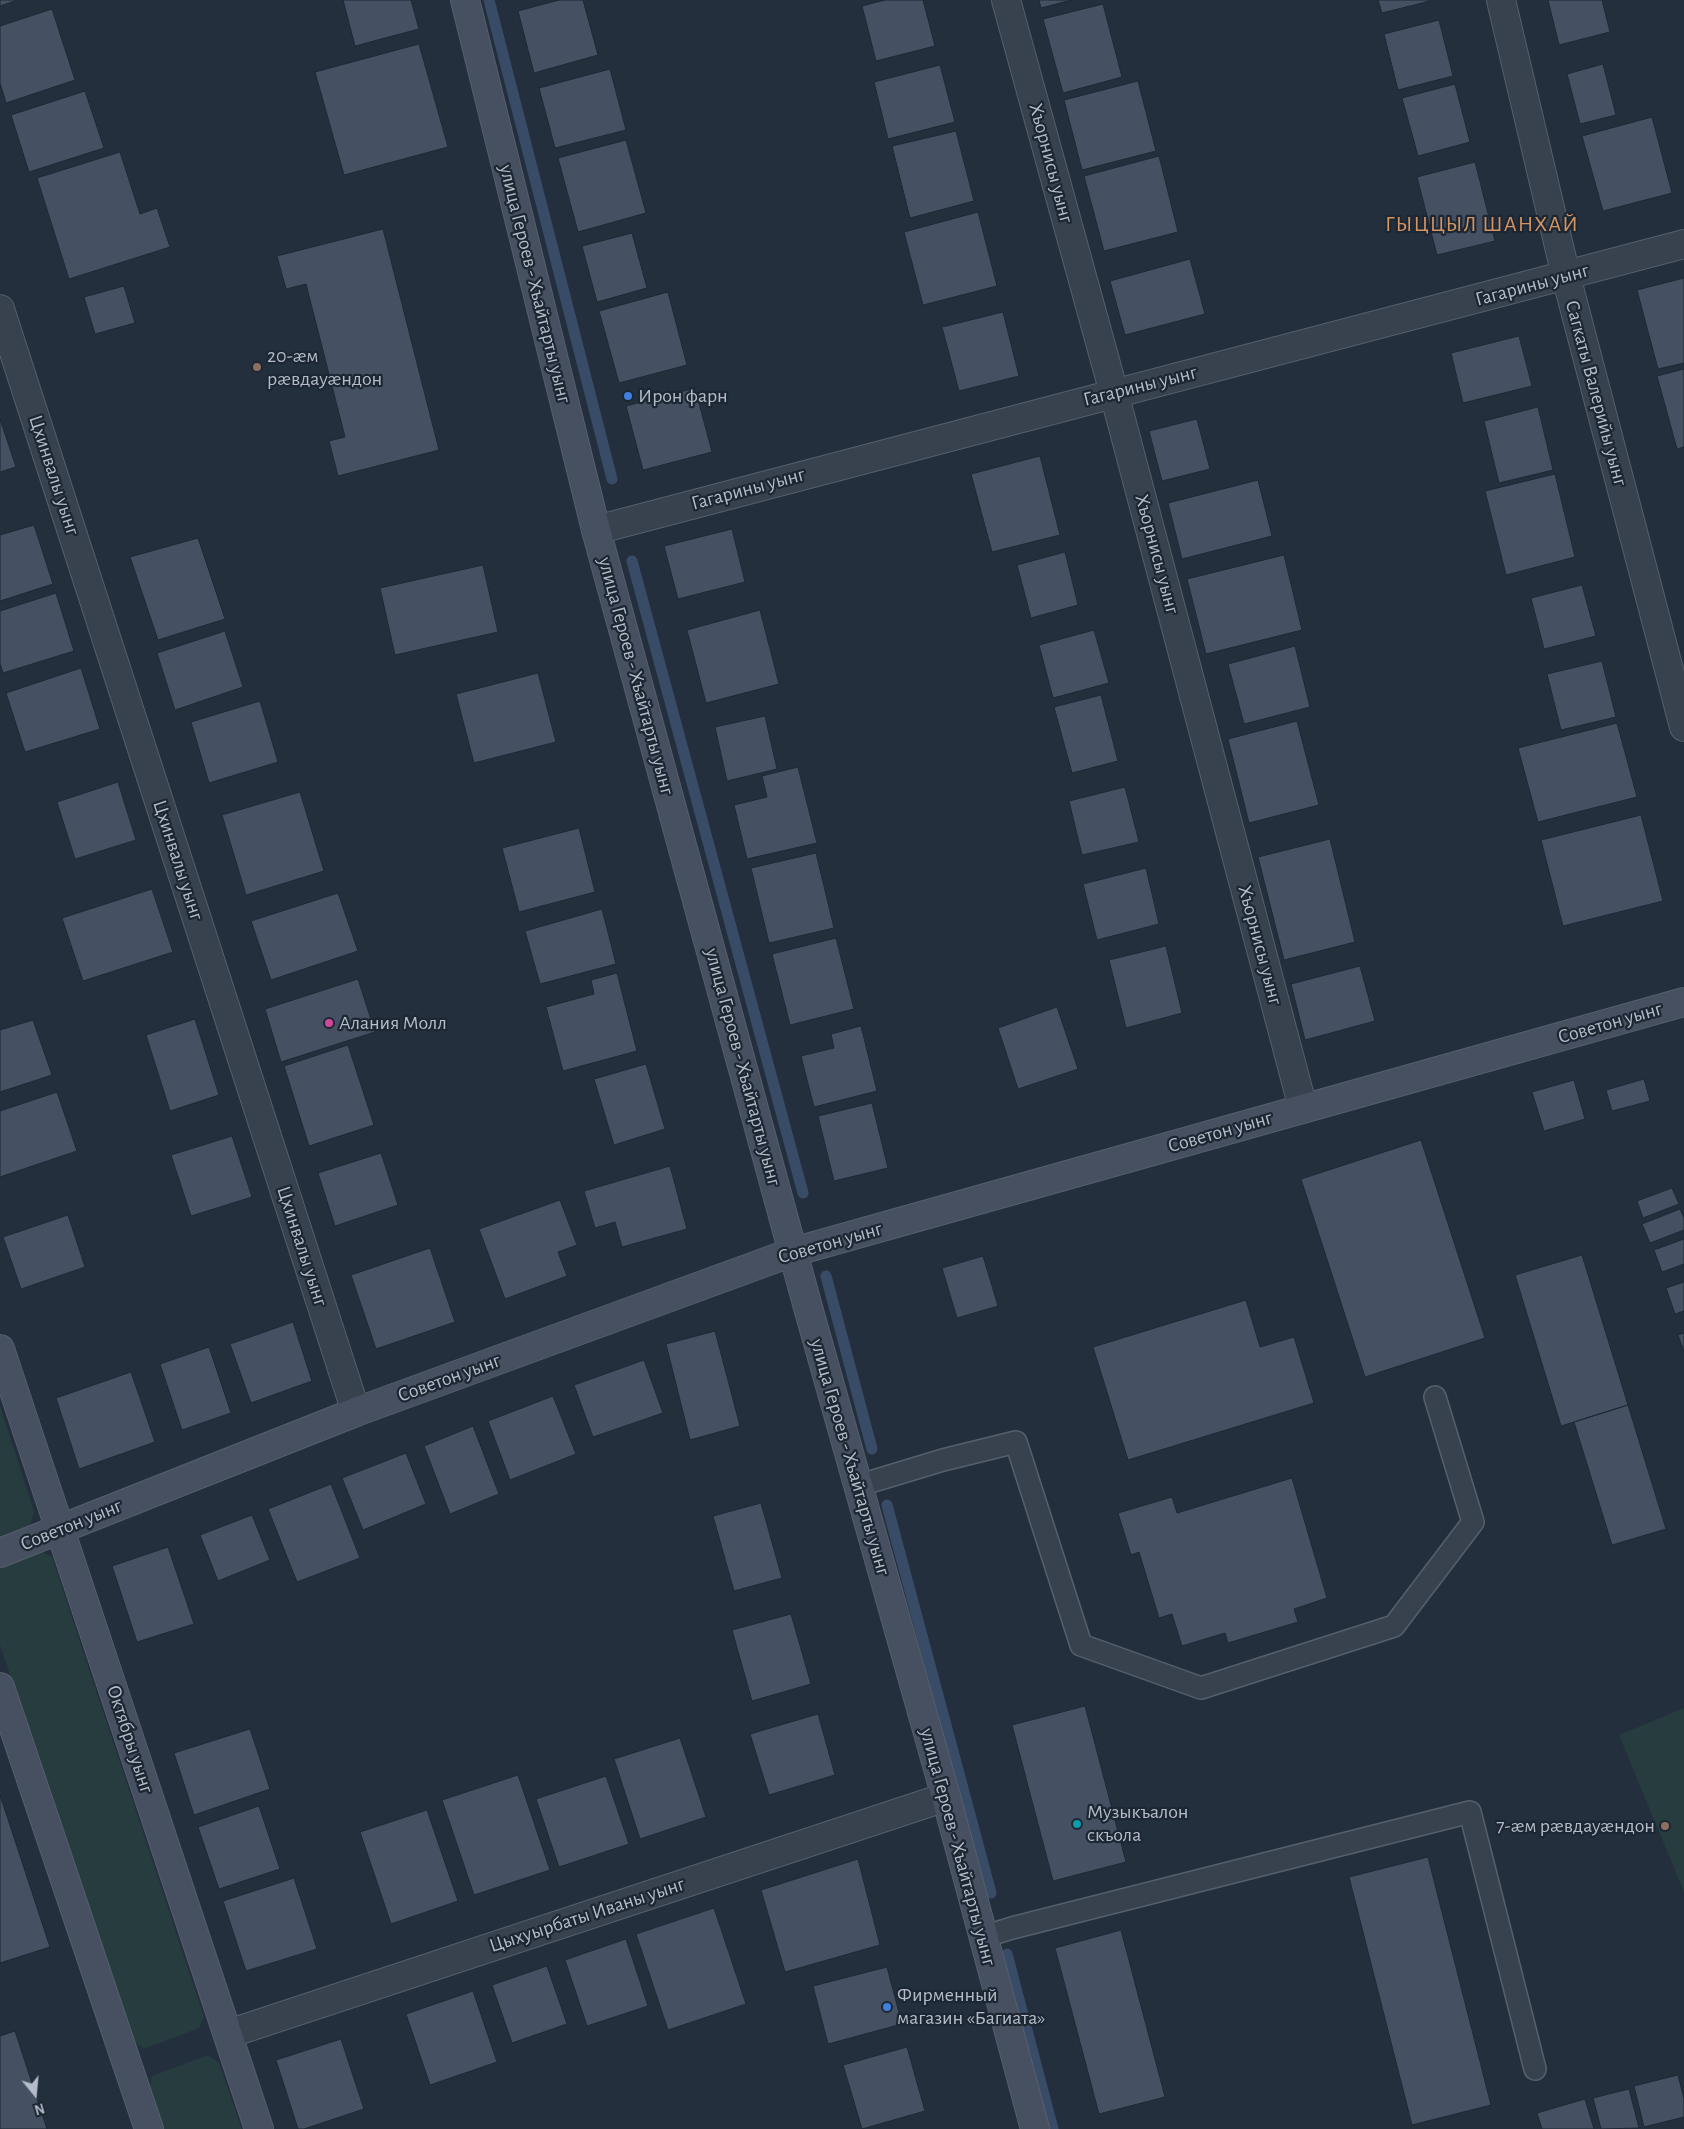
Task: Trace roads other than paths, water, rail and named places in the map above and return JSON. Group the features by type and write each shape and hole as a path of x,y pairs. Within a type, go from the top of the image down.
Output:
{"street":[{"name":"улица Героев - Хъайтарты уынг","path":"465,0 596,530 793,1252 946,1797 1035,2129"},
{"name":"Хъорнисы уынг","path":"1006,0 1114,393 1304,1108"},
{"name":"Сагкаты Валерийы уынг","path":"1501,0 1566,276 1684,727"},
{"name":"Гагарины уынг","path":"596,530 1684,244"},
{"name":"Цхинвалы уынг","path":"0,309 356,1412"},
{"name":"Советон уынг","path":"0,1553 356,1412 793,1252 1684,1002"},
{"name":"Октябры уынг","path":"0,1350 259,2129"},
{"path":"0,1688 149,2129"},
{"name":"Цыхуырбаты Иваны уынг","path":"228,2034 946,1797"}],"lane":[{"path":"858,1486 943,1460 1016,1442 1081,1645 1201,1688 1394,1626 1473,1522 1435,1398"},
{"path":"983,1937 1021,1925 1470,1812 1535,2069"}],"waterway":[{"path":"489,0 612,479"},
{"path":"632,561 803,1193"},
{"path":"826,1276 872,1449"},
{"path":"887,1505 991,1893"},
{"path":"1007,1954 1053,2129"}],"place":[{"name":"20-æм рӕвдауӕндон","path":"257,367"},
{"name":"Ирон фарн","path":"628,396"},
{"name":"Алания Молл","path":"329,1023"},
{"name":"Музыкъалон скъола","path":"1077,1824"},
{"name":"7-æм рӕвдауӕндон","path":"1665,1826"},
{"name":"Фирменный магазин «Багиата»","path":"887,2007"}],"district":[{"name":"ГЫЦЦЫЛ ШАНХАЙ","path":"1482,224"}]}
